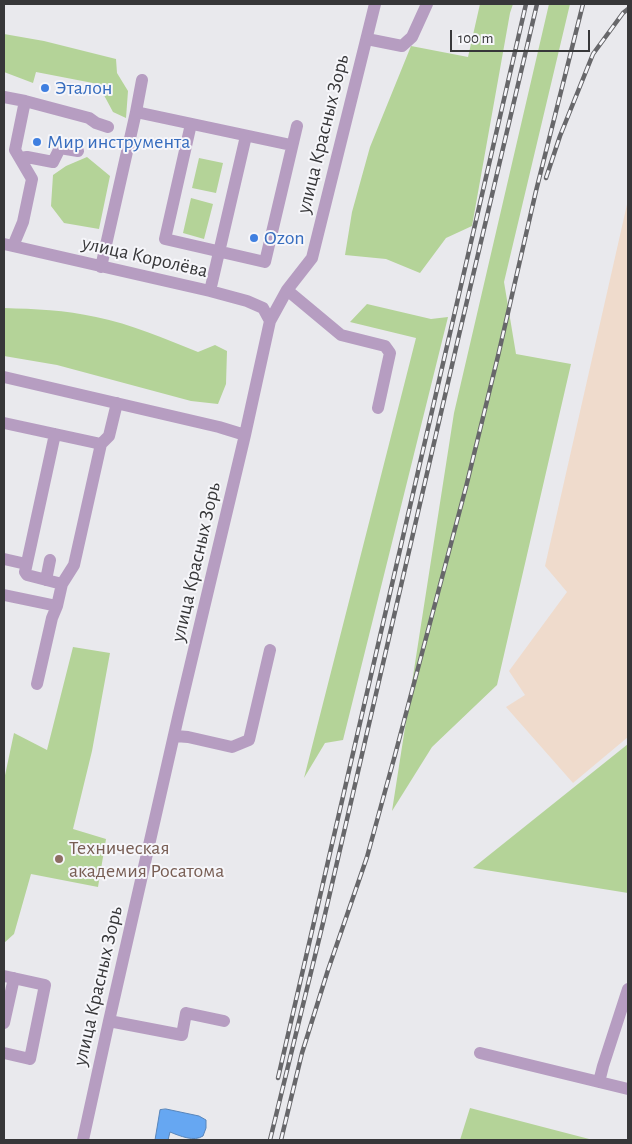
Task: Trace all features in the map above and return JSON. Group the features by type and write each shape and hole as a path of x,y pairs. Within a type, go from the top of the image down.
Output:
{"street":[{"name":"улица Красных Зорь","path":"83,1140 270,321 287,290 312,258 374,4"},
{"path":"367,38 402,46 412,37 427,4"},
{"path":"101,267 142,80"},
{"path":"4,97 89,118 96,123 108,127"},
{"path":"8,245 23,222 32,179 15,150 24,101"},
{"path":"136,112 291,146"},
{"path":"190,124 165,239 265,262 297,126"},
{"path":"210,291 246,136"},
{"path":"20,158 27,157 53,162 60,148 78,151"},
{"name":"улица Королёва","path":"8,245 247,301 263,308 270,321"},
{"path":"287,290 341,335 385,346 390,353 378,408"},
{"path":"4,377 245,434"},
{"path":"37,684 62,584 74,565 100,444 109,436 117,403"},
{"path":"4,423 100,444"},
{"path":"55,434 25,572 27,575 62,584"},
{"path":"4,559 26,564"},
{"path":"46,580 50,560"},
{"path":"4,594 57,606"},
{"path":"175,736 232,747 249,740 270,650"},
{"path":"4,1023 9,977 45,985 30,1059 4,1053"},
{"path":"599,1082 628,989"},
{"path":"109,1020 182,1035 186,1013 224,1021"},
{"path":"480,1053 628,1089"}],"shaded area":[{"path":"628,200 628,737 573,783 506,707 525,695 509,671 567,592 545,566"}],"green space":[{"path":"480,4 513,4 472,226 446,238 420,273 386,259 345,255 352,212 370,147 411,46 468,57"},
{"path":"549,4 570,4 504,282 516,354 571,364 497,685 432,747 392,811 454,413"},
{"path":"4,34 44,41 116,59 117,73 128,91 126,118 113,112 98,84 36,72 33,83 4,72"},
{"path":"87,157 110,176 99,229 64,223 51,206 53,175 66,166"},
{"path":"199,158 223,163 216,193 192,188"},
{"path":"191,198 213,204 204,239 183,233"},
{"path":"367,304 431,319 448,317 343,740 325,743 304,778 416,338 350,322"},
{"path":"4,308 61,311 96,317 135,328 198,352 215,345 227,351 226,384 218,404 191,401 57,365 4,356"},
{"path":"73,647 110,653 92,751 73,829 106,839 98,887 31,874 14,934 4,943 4,780 14,733 47,750"},
{"path":"628,744 628,893 473,868"},
{"path":"470,1108 593,1140 460,1140"}],"water":[{"path":"166,1109 199,1116 206,1120 203,1136 199,1138 182,1137 170,1132 168,1140 155,1140 160,1110"}],"railway":[{"path":"278,1078 526,4"},
{"path":"270,1140 323,923 537,4"},
{"path":"281,1140 302,1053 367,857 395,755 466,487 536,191 583,4"},
{"path":"546,178 560,136 593,54 628,9"}],"place":[{"name":"Эталон","path":"45,88"},
{"name":"Мир инструмента","path":"37,142"},
{"name":"Ozon","path":"254,238"},
{"name":"Техническая академия Росатома","path":"59,859"}]}
